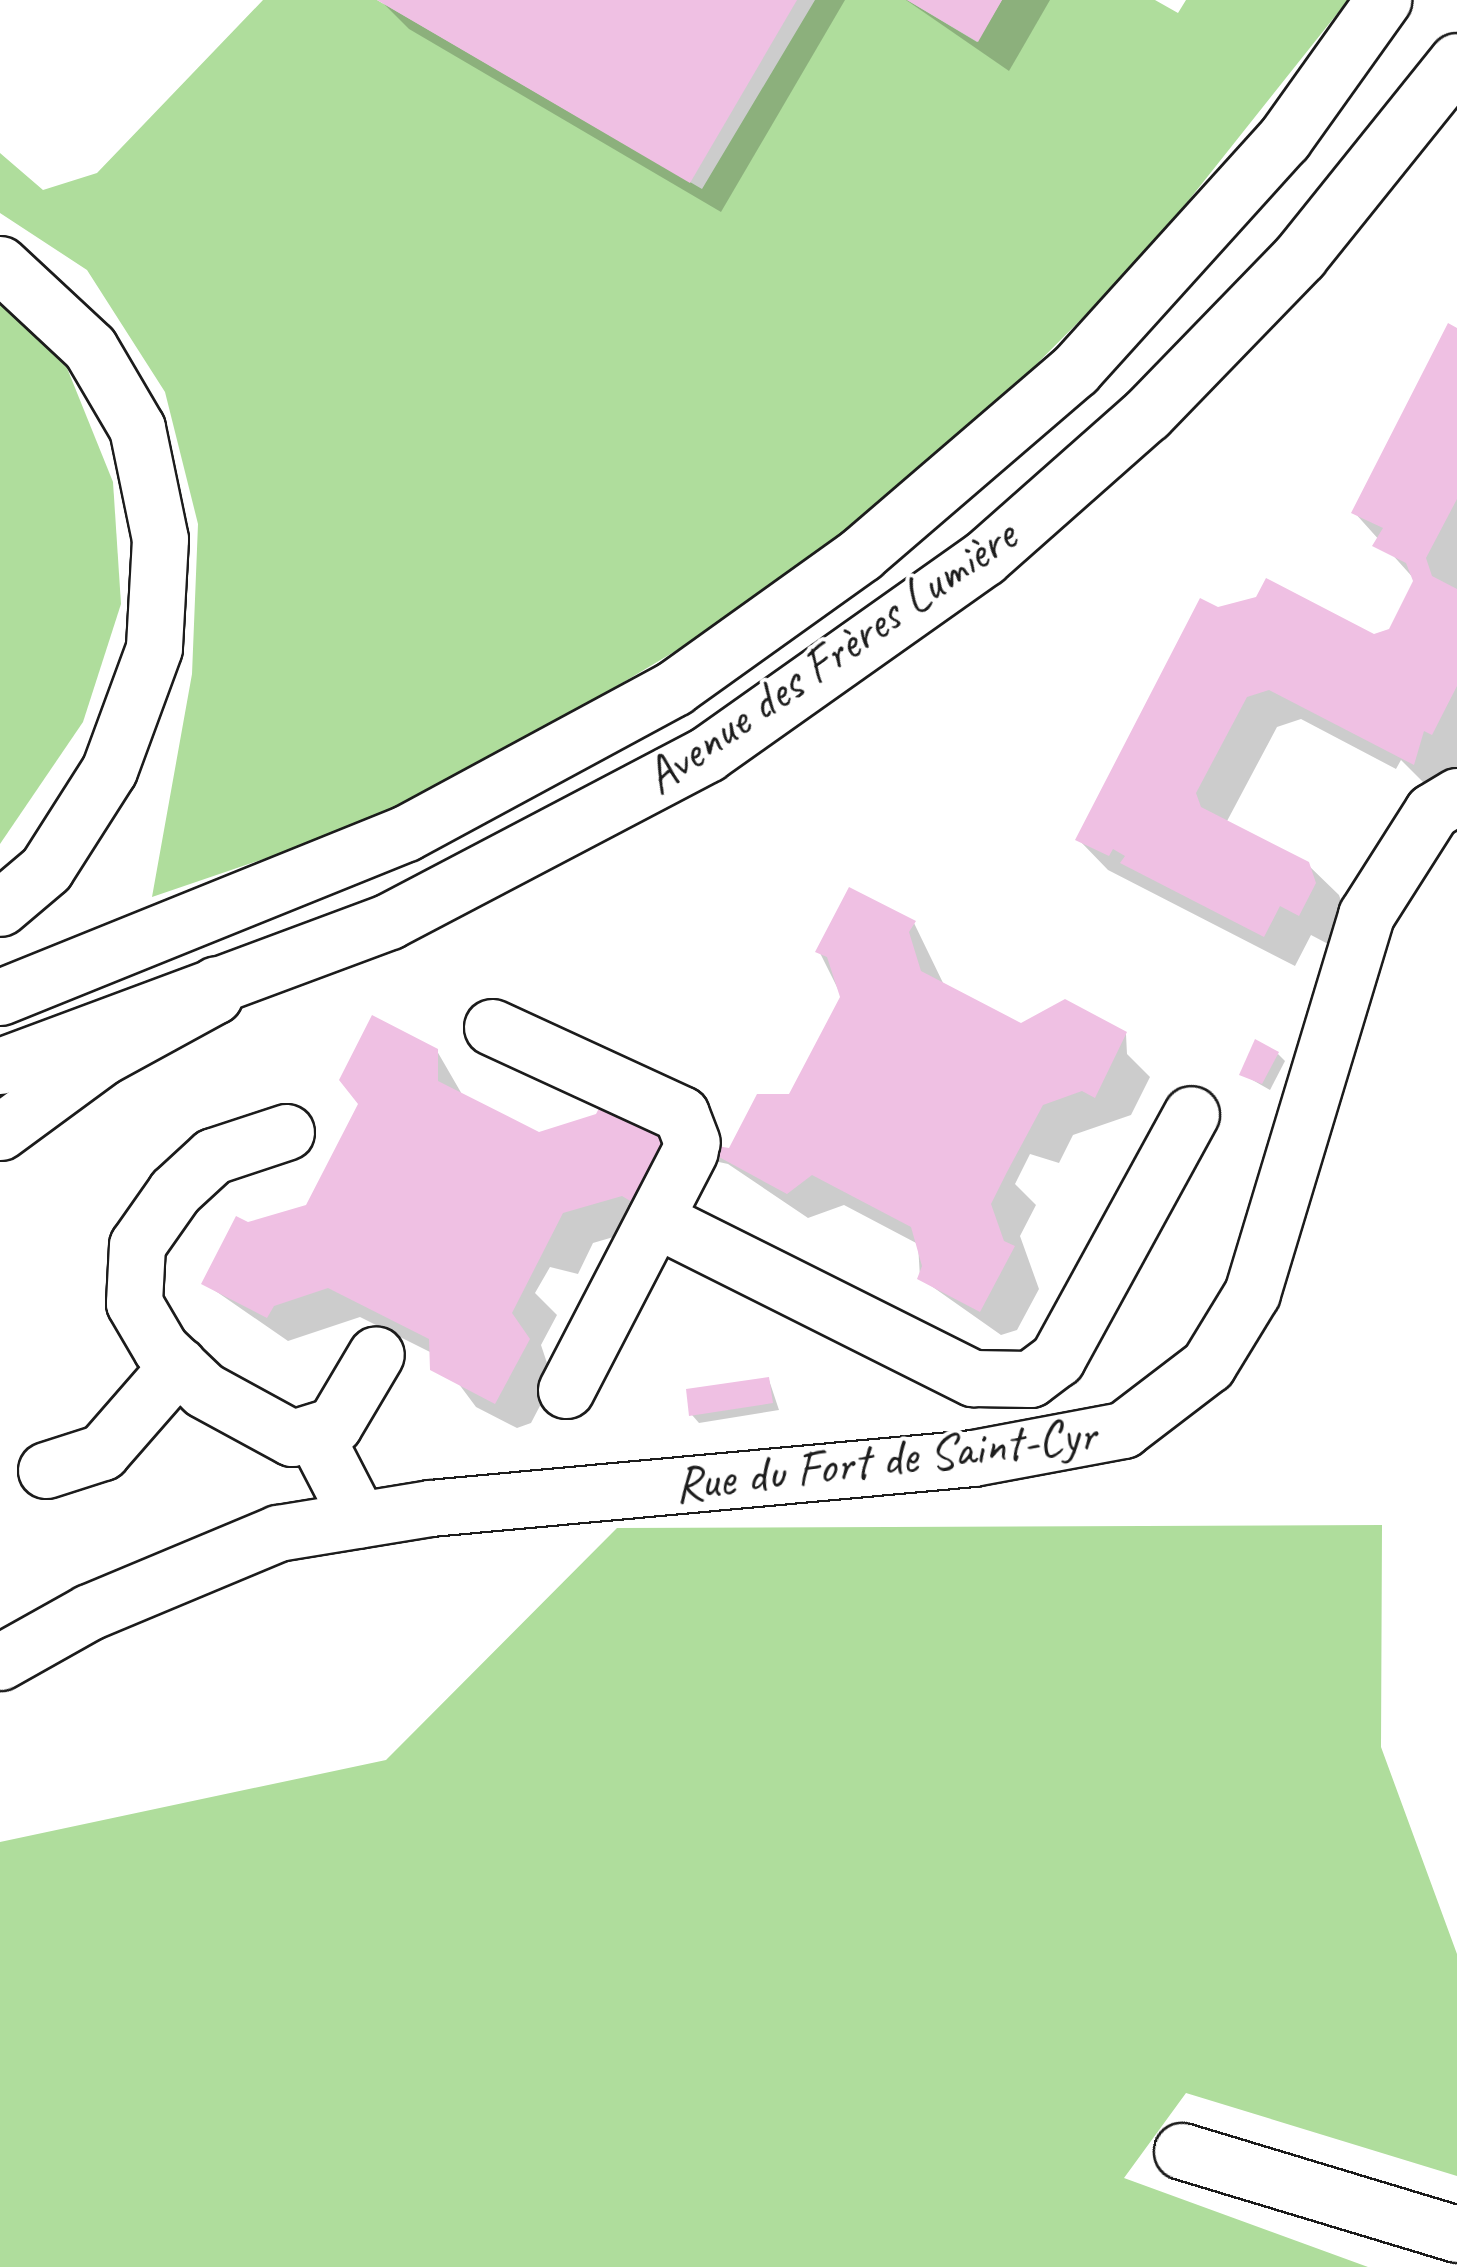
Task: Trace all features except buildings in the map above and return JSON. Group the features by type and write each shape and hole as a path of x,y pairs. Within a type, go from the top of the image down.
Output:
{"main road":[{"name":"Avenue des Frères Lumière","path":"0,997 406,832 674,688 862,554 1074,370 1284,140 1383,0"},
{"name":"Avenue des Frères Lumière","path":"0,1066 389,921 707,754 984,558 1147,414 1300,256 1457,61"},
{"path":"0,264 90,348 128,412 160,539 154,648 109,770 46,869 0,908"},
{"name":"Rue du Fort de Saint-Cyr","path":"0,1662 89,1612 278,1533 359,1520 999,1453 1123,1430 1208,1365 1252,1293 1366,915 1432,811 1457,796"},
{"path":"0,1132 102,1057 214,996 216,984"},
{"path":"492,1027 681,1114 691,1146 566,1390"},
{"path":"655,1219 991,1381 1030,1379 1057,1360 1191,1114"},
{"path":"286,1132 213,1156 137,1245 134,1303 178,1366 292,1438 316,1437 334,1424 376,1354"},
{"path":"46,1470 102,1452 178,1366"},
{"path":"991,1381 999,1453"},
{"path":"316,1437 359,1520"},
{"path":"1182,2151 1457,2234"}],"green space":[{"path":"263,0 377,0 702,189 815,0 907,0 977,42 1002,0 1155,0 1178,13 1186,0 1348,0 1146,254 997,404 759,601 413,808 152,897 192,674 198,524 165,392 87,270 0,213 0,153 43,190 97,173"},
{"path":"0,299 67,368 113,482 121,604 83,722 0,844"},
{"path":"1382,1525 1381,1747 1457,1954 1457,2176 1186,2093 1124,2178 1368,2267 0,2267 0,1842 386,1760 617,1528"}]}
